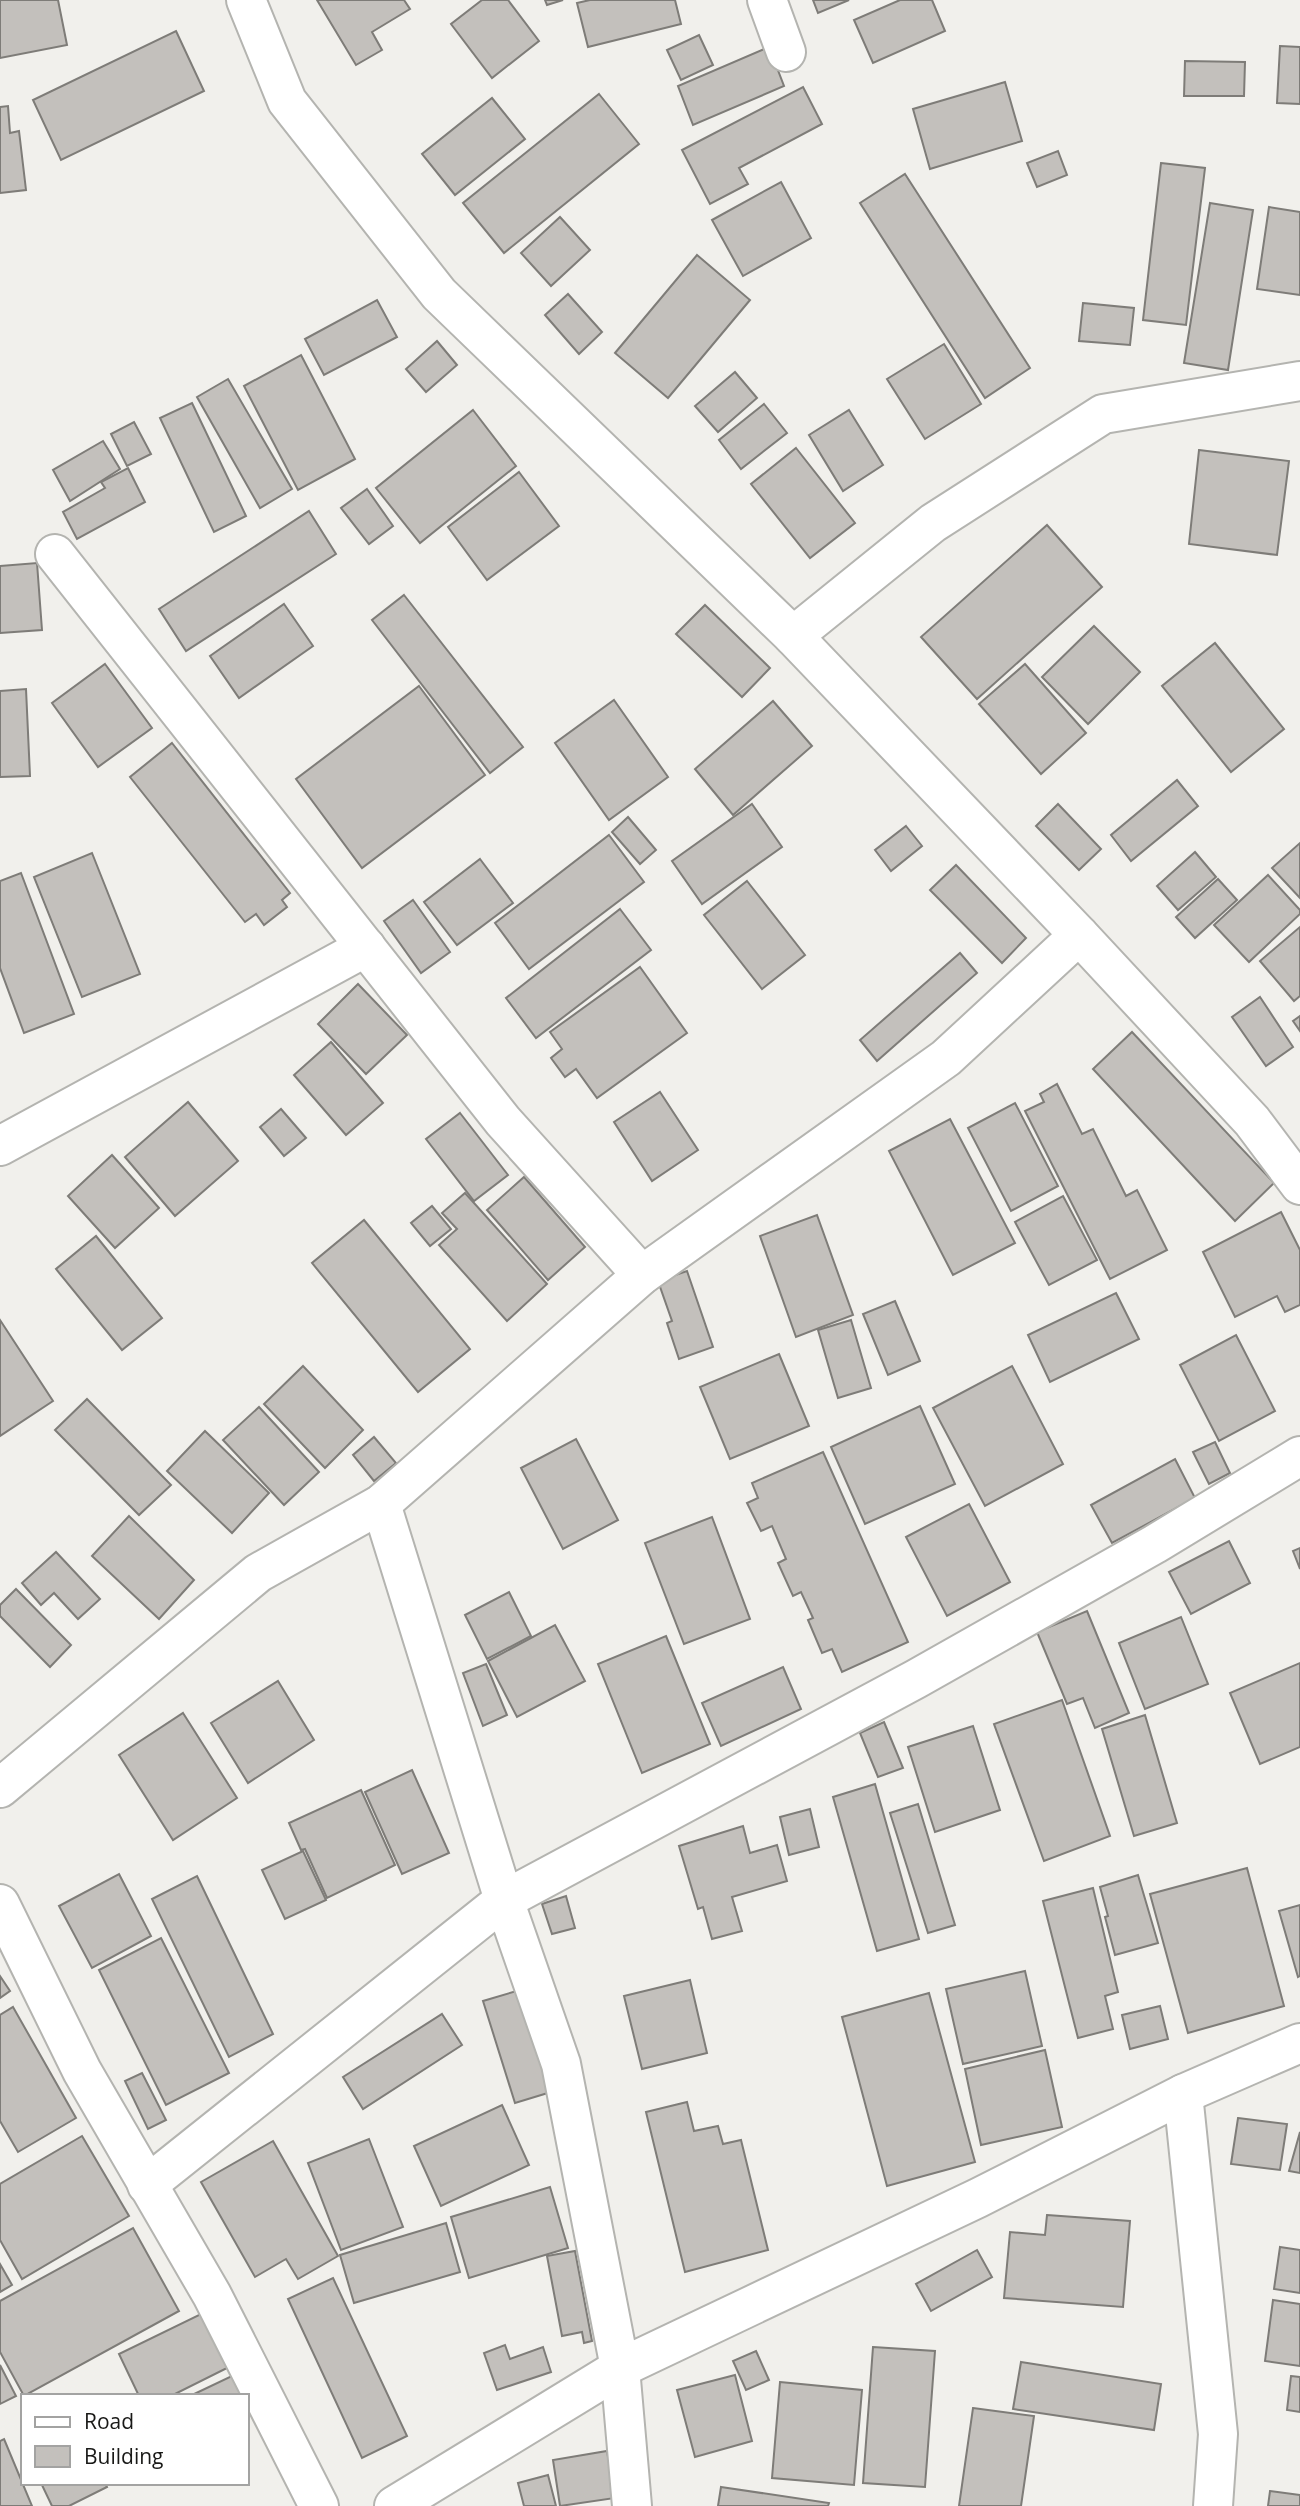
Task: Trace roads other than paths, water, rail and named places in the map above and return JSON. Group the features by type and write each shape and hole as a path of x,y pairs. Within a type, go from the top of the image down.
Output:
{"street":[{"path":"246,0 288,101 439,294 793,636 1079,935 1252,1121 1300,1185"},
{"path":"767,0 786,52"},
{"path":"793,636 933,523 1103,414 1300,381"},
{"path":"55,554 503,1121 642,1275"},
{"path":"0,1787 258,1573 381,1504 642,1275 946,1058 1079,935"},
{"path":"0,1146 366,947"},
{"path":"147,2185 504,1900 916,1679 1155,1544 1300,1456"},
{"path":"381,1504 504,1900 561,2064 620,2368 632,2506"},
{"path":"0,1904 82,2071 212,2295 319,2506"},
{"path":"394,2506 620,2368 978,2198 1183,2094 1300,2043"},
{"path":"1183,2094 1219,2434 1213,2506"}]}
